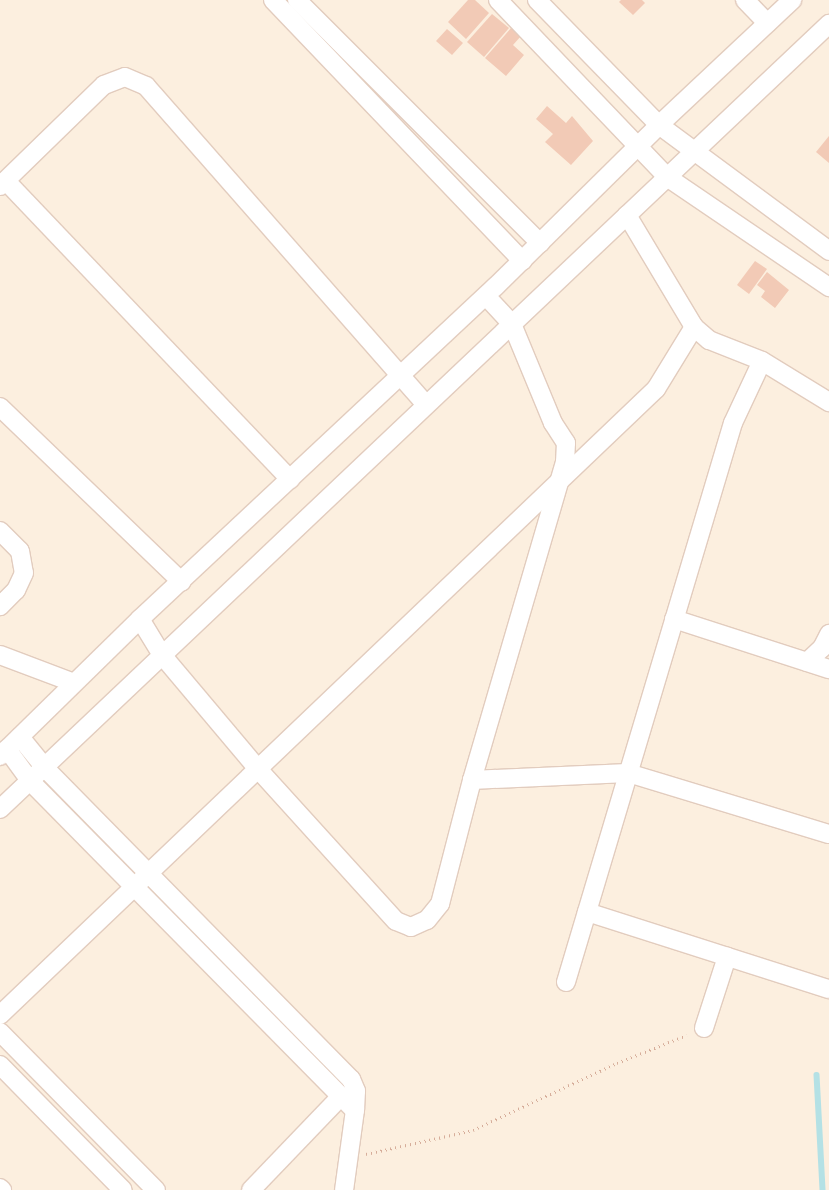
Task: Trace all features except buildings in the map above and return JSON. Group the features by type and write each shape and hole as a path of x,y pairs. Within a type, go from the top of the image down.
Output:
{"street":[{"path":"274,0 522,261"},
{"path":"297,0 540,243"},
{"path":"498,0 667,177 829,287"},
{"path":"537,0 659,125 693,153 829,251"},
{"path":"745,0 767,23"},
{"path":"9,747 140,619 182,582 486,296 638,148 659,125 767,23 782,3"},
{"path":"0,809 829,24"},
{"path":"290,480 3,184 104,86 125,77 146,86 426,405"},
{"path":"627,215 694,326 709,340 762,361 829,402"},
{"path":"140,619 162,655 258,769 396,921 411,927 427,920 440,904 472,780 555,488 565,462 566,443 553,423 512,324 486,296"},
{"path":"0,1015 555,488 656,389 694,326"},
{"path":"566,982 733,423 762,361"},
{"path":"0,407 182,582"},
{"path":"0,531 20,551 24,573 16,590 0,606"},
{"path":"674,619 829,669"},
{"path":"807,662 822,648 829,634"},
{"path":"0,656 74,684"},
{"path":"9,747 44,767 340,1066 356,1091 344,1190"},
{"path":"9,747 30,781 355,1110"},
{"path":"472,780 628,772 829,834"},
{"path":"587,912 829,989"},
{"path":"704,1028 727,957"},
{"path":"0,1032 156,1190"},
{"path":"0,1065 123,1190"},
{"path":"251,1190 341,1096"}],"path":[{"path":"349,1157 473,1130 616,1064 704,1028"}],"waterway":[{"path":"817,1075 823,1190"}]}
